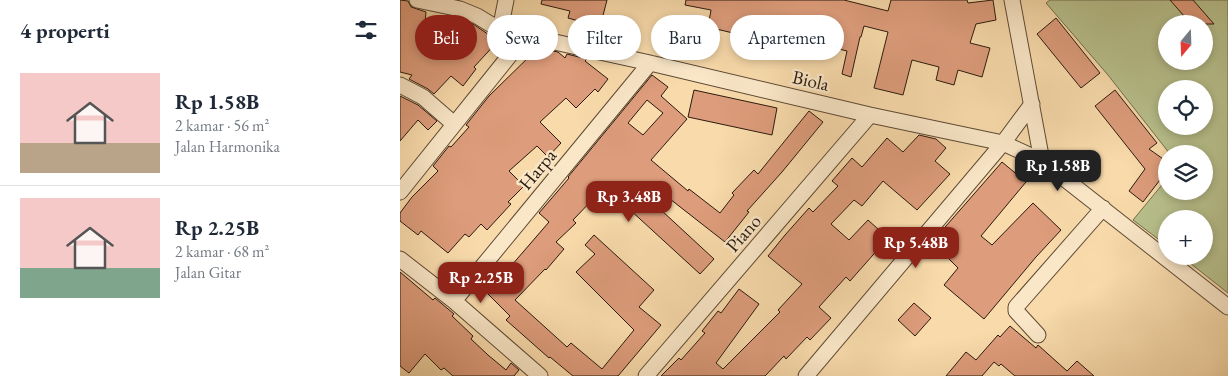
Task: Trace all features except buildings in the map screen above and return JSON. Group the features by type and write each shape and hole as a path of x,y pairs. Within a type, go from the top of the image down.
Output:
{"street":[{"path":"417,0 460,9 487,21"},
{"path":"506,0 506,15"},
{"path":"1012,0 1042,162"},
{"name":"Biola","path":"558,41 870,115 1003,143 1042,162 1228,307"},
{"path":"400,192 505,60"},
{"name":"Harpa","path":"454,301 650,63"},
{"path":"400,85 423,97 454,124"},
{"path":"806,376 1003,143 1032,104"},
{"name":"Piano","path":"646,376 870,115"},
{"path":"1038,335 1016,311 1016,307 1103,208"},
{"path":"400,259 454,301 540,376"}],"green space":[{"path":"1050,0 1228,0 1228,293 1192,265 1213,265 1213,210 1158,210 1158,239 1133,220 1158,190 1158,200 1213,200 1213,145 1163,145 1108,75 1046,3"}]}
